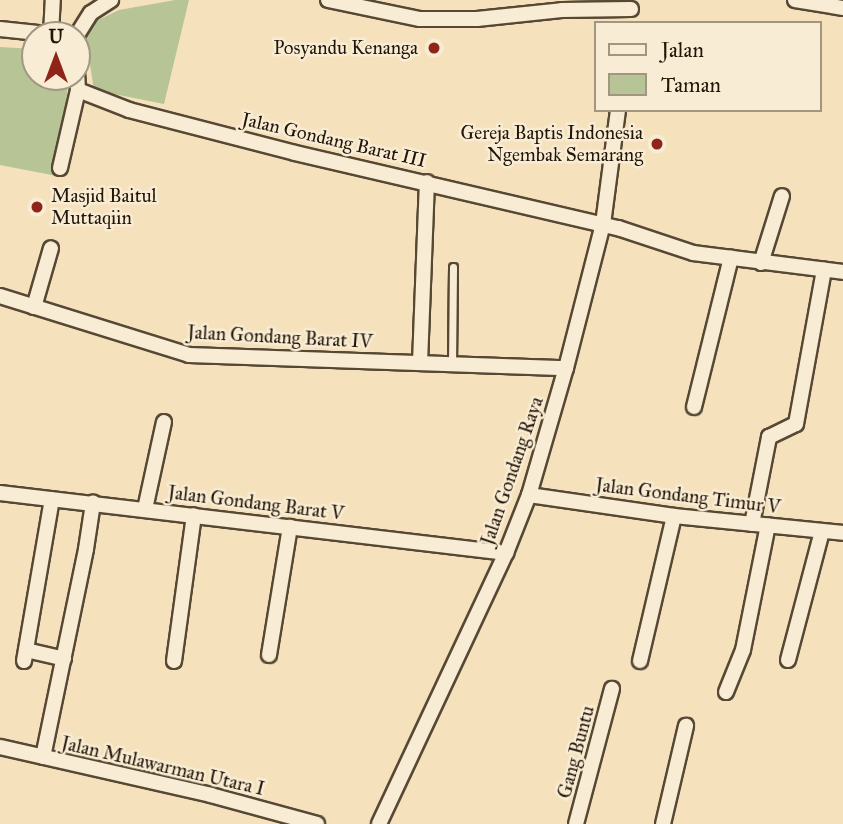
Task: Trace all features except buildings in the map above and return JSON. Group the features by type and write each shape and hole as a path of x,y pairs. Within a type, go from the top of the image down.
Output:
{"street":[{"path":"51,21 52,0"},
{"path":"86,21 91,13 111,0"},
{"path":"328,0 420,19 477,19 562,10 630,10"},
{"path":"795,0 835,4"},
{"path":"0,29 21,31"},
{"path":"60,168 78,91"},
{"name":"Jalan Gondang Barat III","path":"81,91 142,113 295,153 603,224 693,253 843,272"},
{"name":"Jalan Gondang Raya","path":"379,824 506,553 529,495 566,368 603,224 618,112"},
{"path":"420,363 426,182"},
{"path":"761,263 782,196"},
{"path":"34,307 51,248"},
{"path":"694,407 731,258"},
{"path":"752,524 769,437 796,424 824,270"},
{"name":"Jalan Gondang Barat IV","path":"0,296 189,355 566,368"},
{"path":"145,509 164,422"},
{"name":"Jalan Gondang Barat V","path":"0,493 506,553"},
{"name":"Jalan Gondang Timur V","path":"529,495 674,516 843,534"},
{"path":"52,499 25,656 64,660"},
{"path":"43,757 93,503"},
{"path":"174,662 194,515"},
{"path":"640,661 674,516"},
{"path":"726,692 743,650 768,525"},
{"path":"269,655 290,527"},
{"path":"788,660 822,531"},
{"name":"Gang Buntu","path":"576,824 612,689"},
{"path":"663,824 687,726"},
{"name":"Jalan Mulawarman Utara I","path":"0,747 211,795 317,824"}],"lane":[{"path":"452,364 453,267"}],"green space":[{"path":"189,0 164,104 94,90 91,71 91,24 119,10"},
{"path":"0,47 21,48 21,91 67,91 57,176 0,165"}],"place":[{"name":"Posyandu Kenanga","path":"434,48"},
{"name":"Gereja Baptis Indonesia Ngembak Semarang","path":"657,144"},
{"name":"Masjid Baitul Muttaqiin","path":"37,207"}]}
